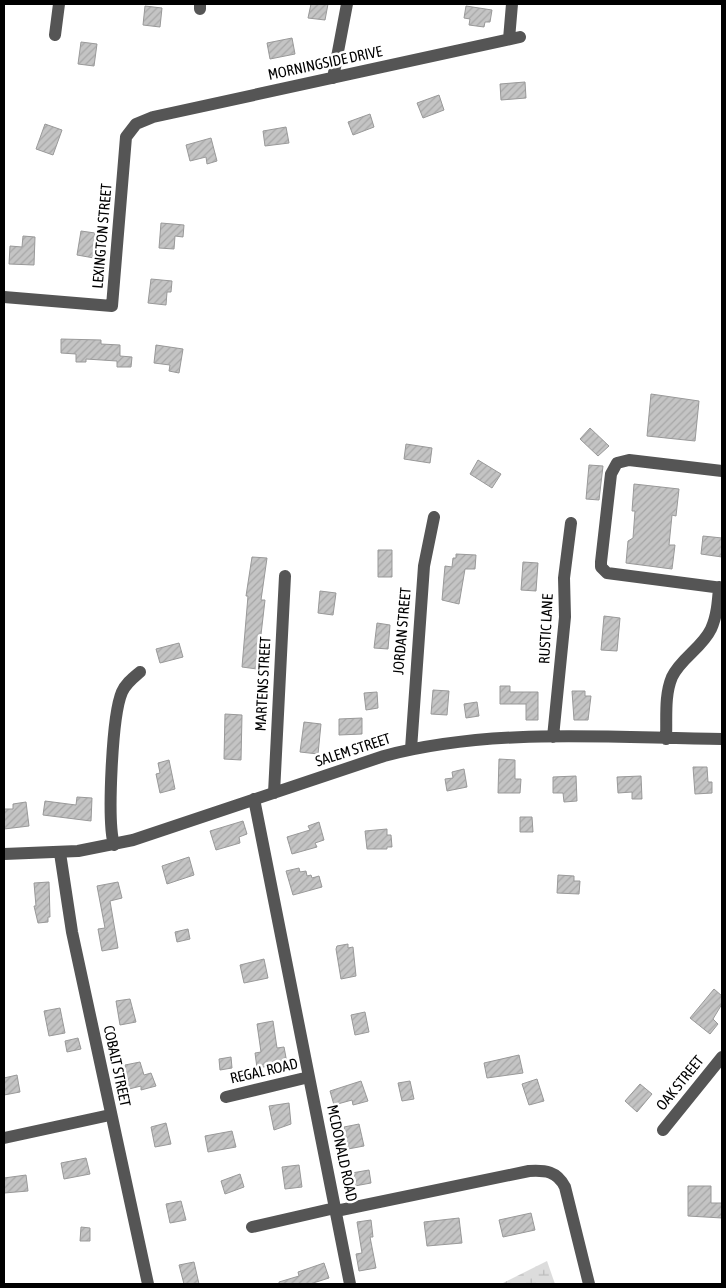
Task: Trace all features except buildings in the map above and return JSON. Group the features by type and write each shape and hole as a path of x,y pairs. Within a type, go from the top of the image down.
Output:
{"street":[{"path":"55,35 58,4"},
{"path":"333,78 347,4"},
{"name":"MORNINGSIDE DRIVE","path":"136,124 153,117 515,38 512,4"},
{"name":"LEXINGTON STREET","path":"4,297 112,306 126,137 136,124"},
{"path":"666,739 667,703 671,679 677,669 710,631 715,619 721,588 607,573 601,567 600,562 612,474 617,463 630,460 722,471"},
{"name":"JORDAN STREET","path":"411,749 424,566 434,517"},
{"name":"RUSTIC LANE","path":"553,738 565,617 564,578 571,523"},
{"name":"MARTENS STREET","path":"274,793 285,576"},
{"path":"114,845 109,813 118,711 122,690 140,672"},
{"name":"SALEM STREET","path":"4,854 60,853 114,845 411,749 460,741 553,738 722,739"},
{"name":"MCDONALD ROAD","path":"254,800 335,1210 529,1171 548,1171 556,1175 565,1187 589,1284"},
{"name":"COBALT STREET","path":"60,853 69,916 148,1284"},
{"name":"OAK STREET","path":"662,1130 722,1057"},
{"name":"REGAL ROAD","path":"226,1097 309,1077"},
{"path":"4,1138 110,1114"},
{"path":"252,1227 335,1210 350,1284"}],"green space":[{"path":"547,1261 555,1284 501,1284"}]}
